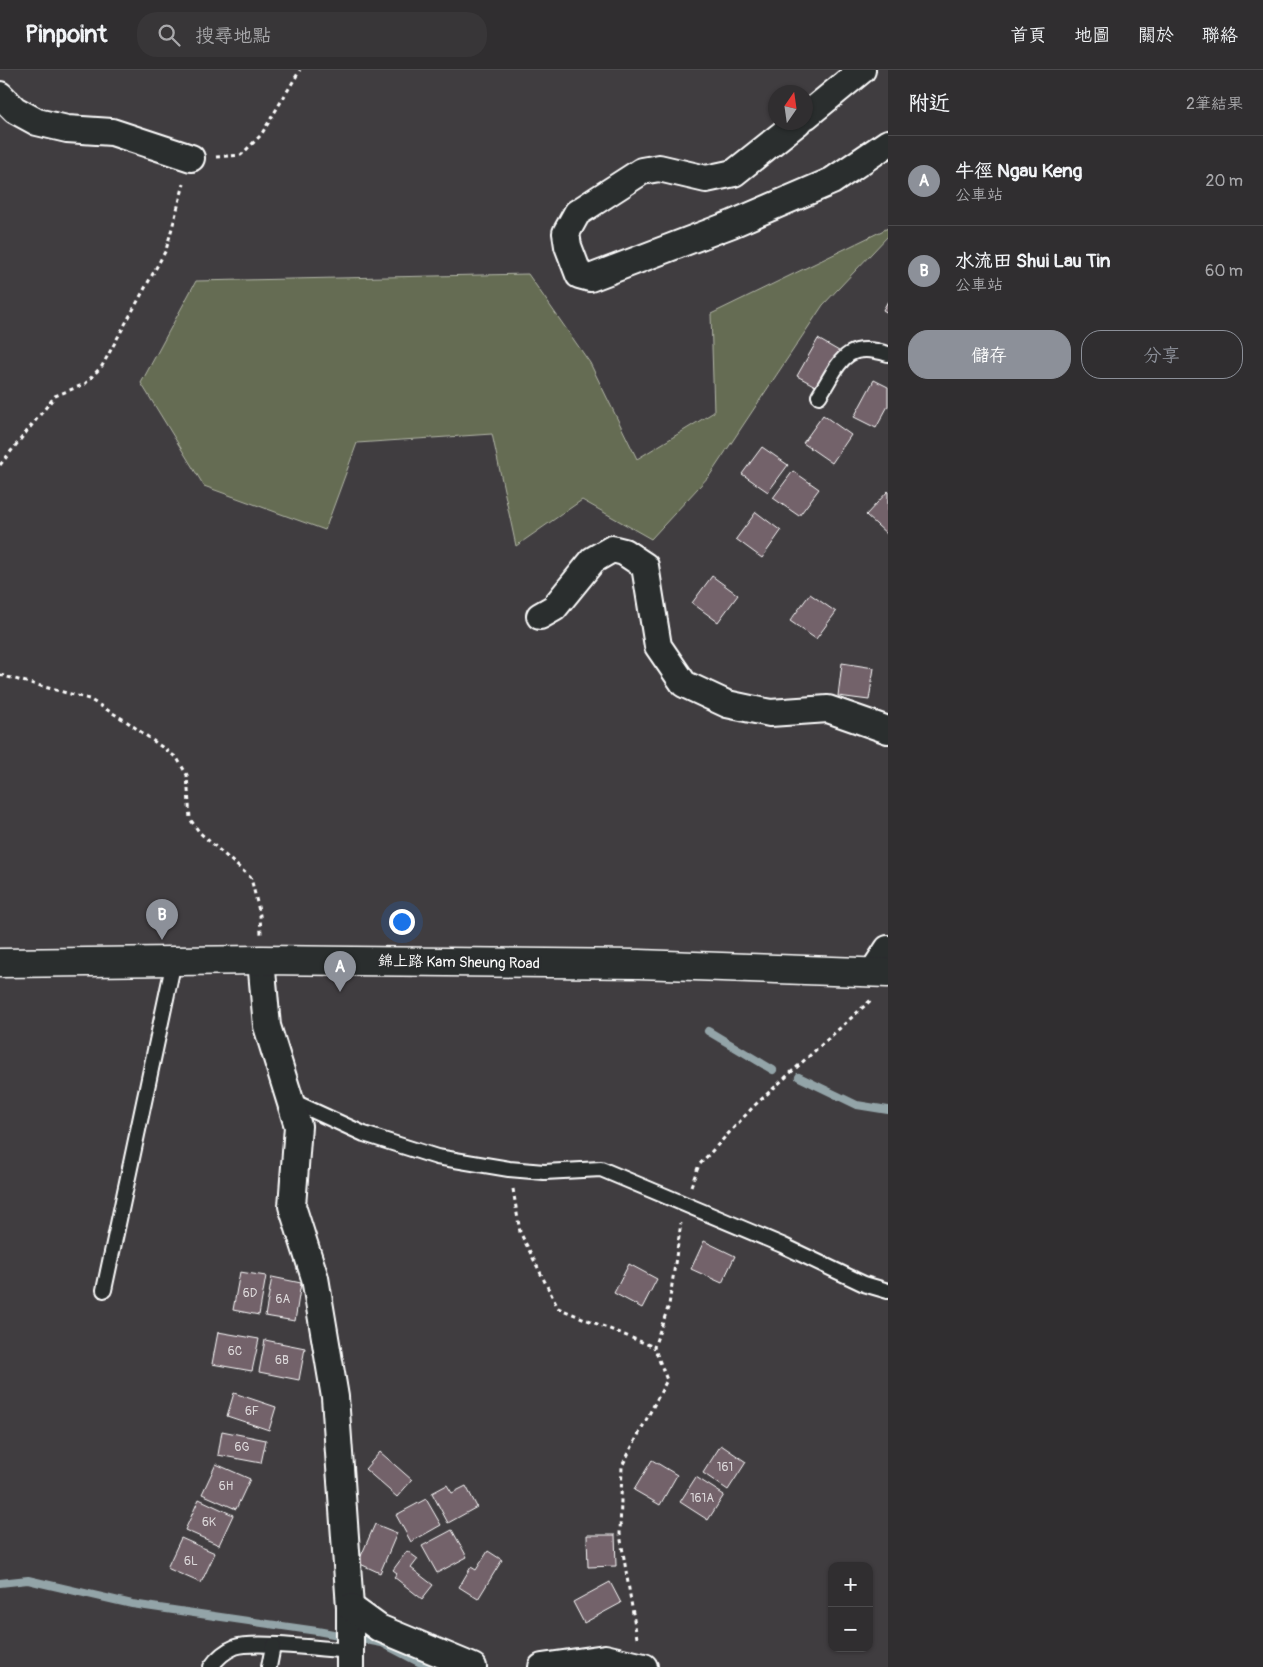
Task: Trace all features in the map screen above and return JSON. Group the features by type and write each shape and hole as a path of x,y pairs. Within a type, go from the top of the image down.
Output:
{"main road":[{"name":"錦上路 Kam Sheung Road","path":"0,964 261,960 639,964 881,972"}],"street":[{"path":"813,110 862,70"},
{"path":"0,95 15,110 37,122 67,129 112,132 191,158"},
{"path":"788,130 734,173 706,179 659,168 642,171 577,214 566,233 568,246 579,275 590,278 732,224 814,189 832,181 888,143"},
{"path":"540,616 554,608 593,560 612,549 624,552 645,566 658,646 684,684 727,704 770,713 828,709 888,730"},
{"path":"881,972 888,949"},
{"path":"261,960 267,1026 298,1126 292,1206 315,1278 336,1397 349,1638 379,1628 473,1667"},
{"path":"542,1667 605,1658 643,1667"}],"lane":[{"path":"819,396 842,361 851,351 862,349 888,354"},
{"path":"104,1290 174,961"},
{"path":"290,1100 364,1134 437,1157 510,1169 544,1172 601,1170 782,1245 864,1284 888,1291"},
{"path":"211,1667 217,1658 236,1647 273,1646 349,1638"},
{"path":"269,1667 273,1646"}],"path":[{"path":"0,465 55,396 85,384 102,366 166,250 191,158 241,155 261,134 300,70"},
{"path":"0,675 89,699 126,721 177,758 187,775 190,819 200,833 251,878 260,915 261,960"},
{"path":"643,1667 620,1534 622,1466 667,1380 654,1347 668,1305 684,1203 699,1165 755,1105 877,994 881,972"},
{"path":"510,1169 520,1232 558,1308 654,1347"}],"green space":[{"path":"888,228 888,236 823,305 710,475 651,539 582,500 516,546 492,434 357,443 325,530 204,486 141,383 196,281 528,274 590,363 637,459 714,412 711,314"}],"building":[{"path":"888,301 888,313 883,310"},
{"path":"818,339 839,351 819,388 797,376"},
{"path":"874,380 888,387 888,406 876,428 854,417"},
{"path":"823,415 851,435 832,463 803,443"},
{"path":"762,447 788,465 768,492 742,474"},
{"path":"793,471 819,489 799,516 773,498"},
{"path":"888,491 888,535 866,515"},
{"path":"756,512 781,531 762,558 736,539"},
{"path":"712,576 738,595 718,622 692,603"},
{"path":"810,594 836,612 816,639 790,621"},
{"path":"842,663 874,668 869,700 838,696"},
{"path":"704,1241 735,1256 722,1283 691,1269"},
{"path":"629,1264 657,1279 642,1308 614,1293"},
{"path":"240,1272 266,1276 259,1315 233,1310"},
{"path":"272,1277 301,1283 295,1321 265,1316"},
{"path":"218,1332 259,1339 252,1371 212,1364"},
{"path":"265,1340 305,1348 299,1380 259,1372"},
{"path":"234,1393 276,1407 269,1430 227,1416"},
{"path":"222,1431 266,1440 261,1463 218,1455"},
{"path":"721,1445 746,1462 728,1490 703,1473"},
{"path":"380,1452 412,1480 397,1497 365,1469"},
{"path":"652,1460 677,1475 660,1505 634,1490"},
{"path":"216,1464 250,1479 236,1509 202,1494"},
{"path":"696,1477 724,1495 708,1520 680,1502"},
{"path":"447,1485 452,1493 466,1486 477,1507 448,1523 432,1493"},
{"path":"199,1499 233,1515 219,1545 185,1530"},
{"path":"426,1499 441,1525 411,1542 396,1515"},
{"path":"375,1524 397,1533 380,1573 358,1563"},
{"path":"452,1530 467,1557 437,1573 422,1546"},
{"path":"587,1535 615,1535 616,1566 588,1567"},
{"path":"181,1538 215,1553 201,1583 167,1568"},
{"path":"407,1551 418,1559 411,1568 433,1585 422,1599 394,1577 397,1573 393,1570"},
{"path":"488,1551 502,1560 478,1599 459,1587 471,1567 476,1570"},
{"path":"610,1582 621,1603 584,1623 573,1602"}],"waterway":[{"path":"708,1031 773,1070"},
{"path":"799,1077 857,1105 888,1110"},
{"path":"0,1583 28,1580 132,1604 317,1631 382,1643 428,1667"}],"place":[{"name":"水流田 Shui Lau Tin","path":"162,940"},
{"name":"牛徑 Ngau Keng","path":"340,992"}]}
